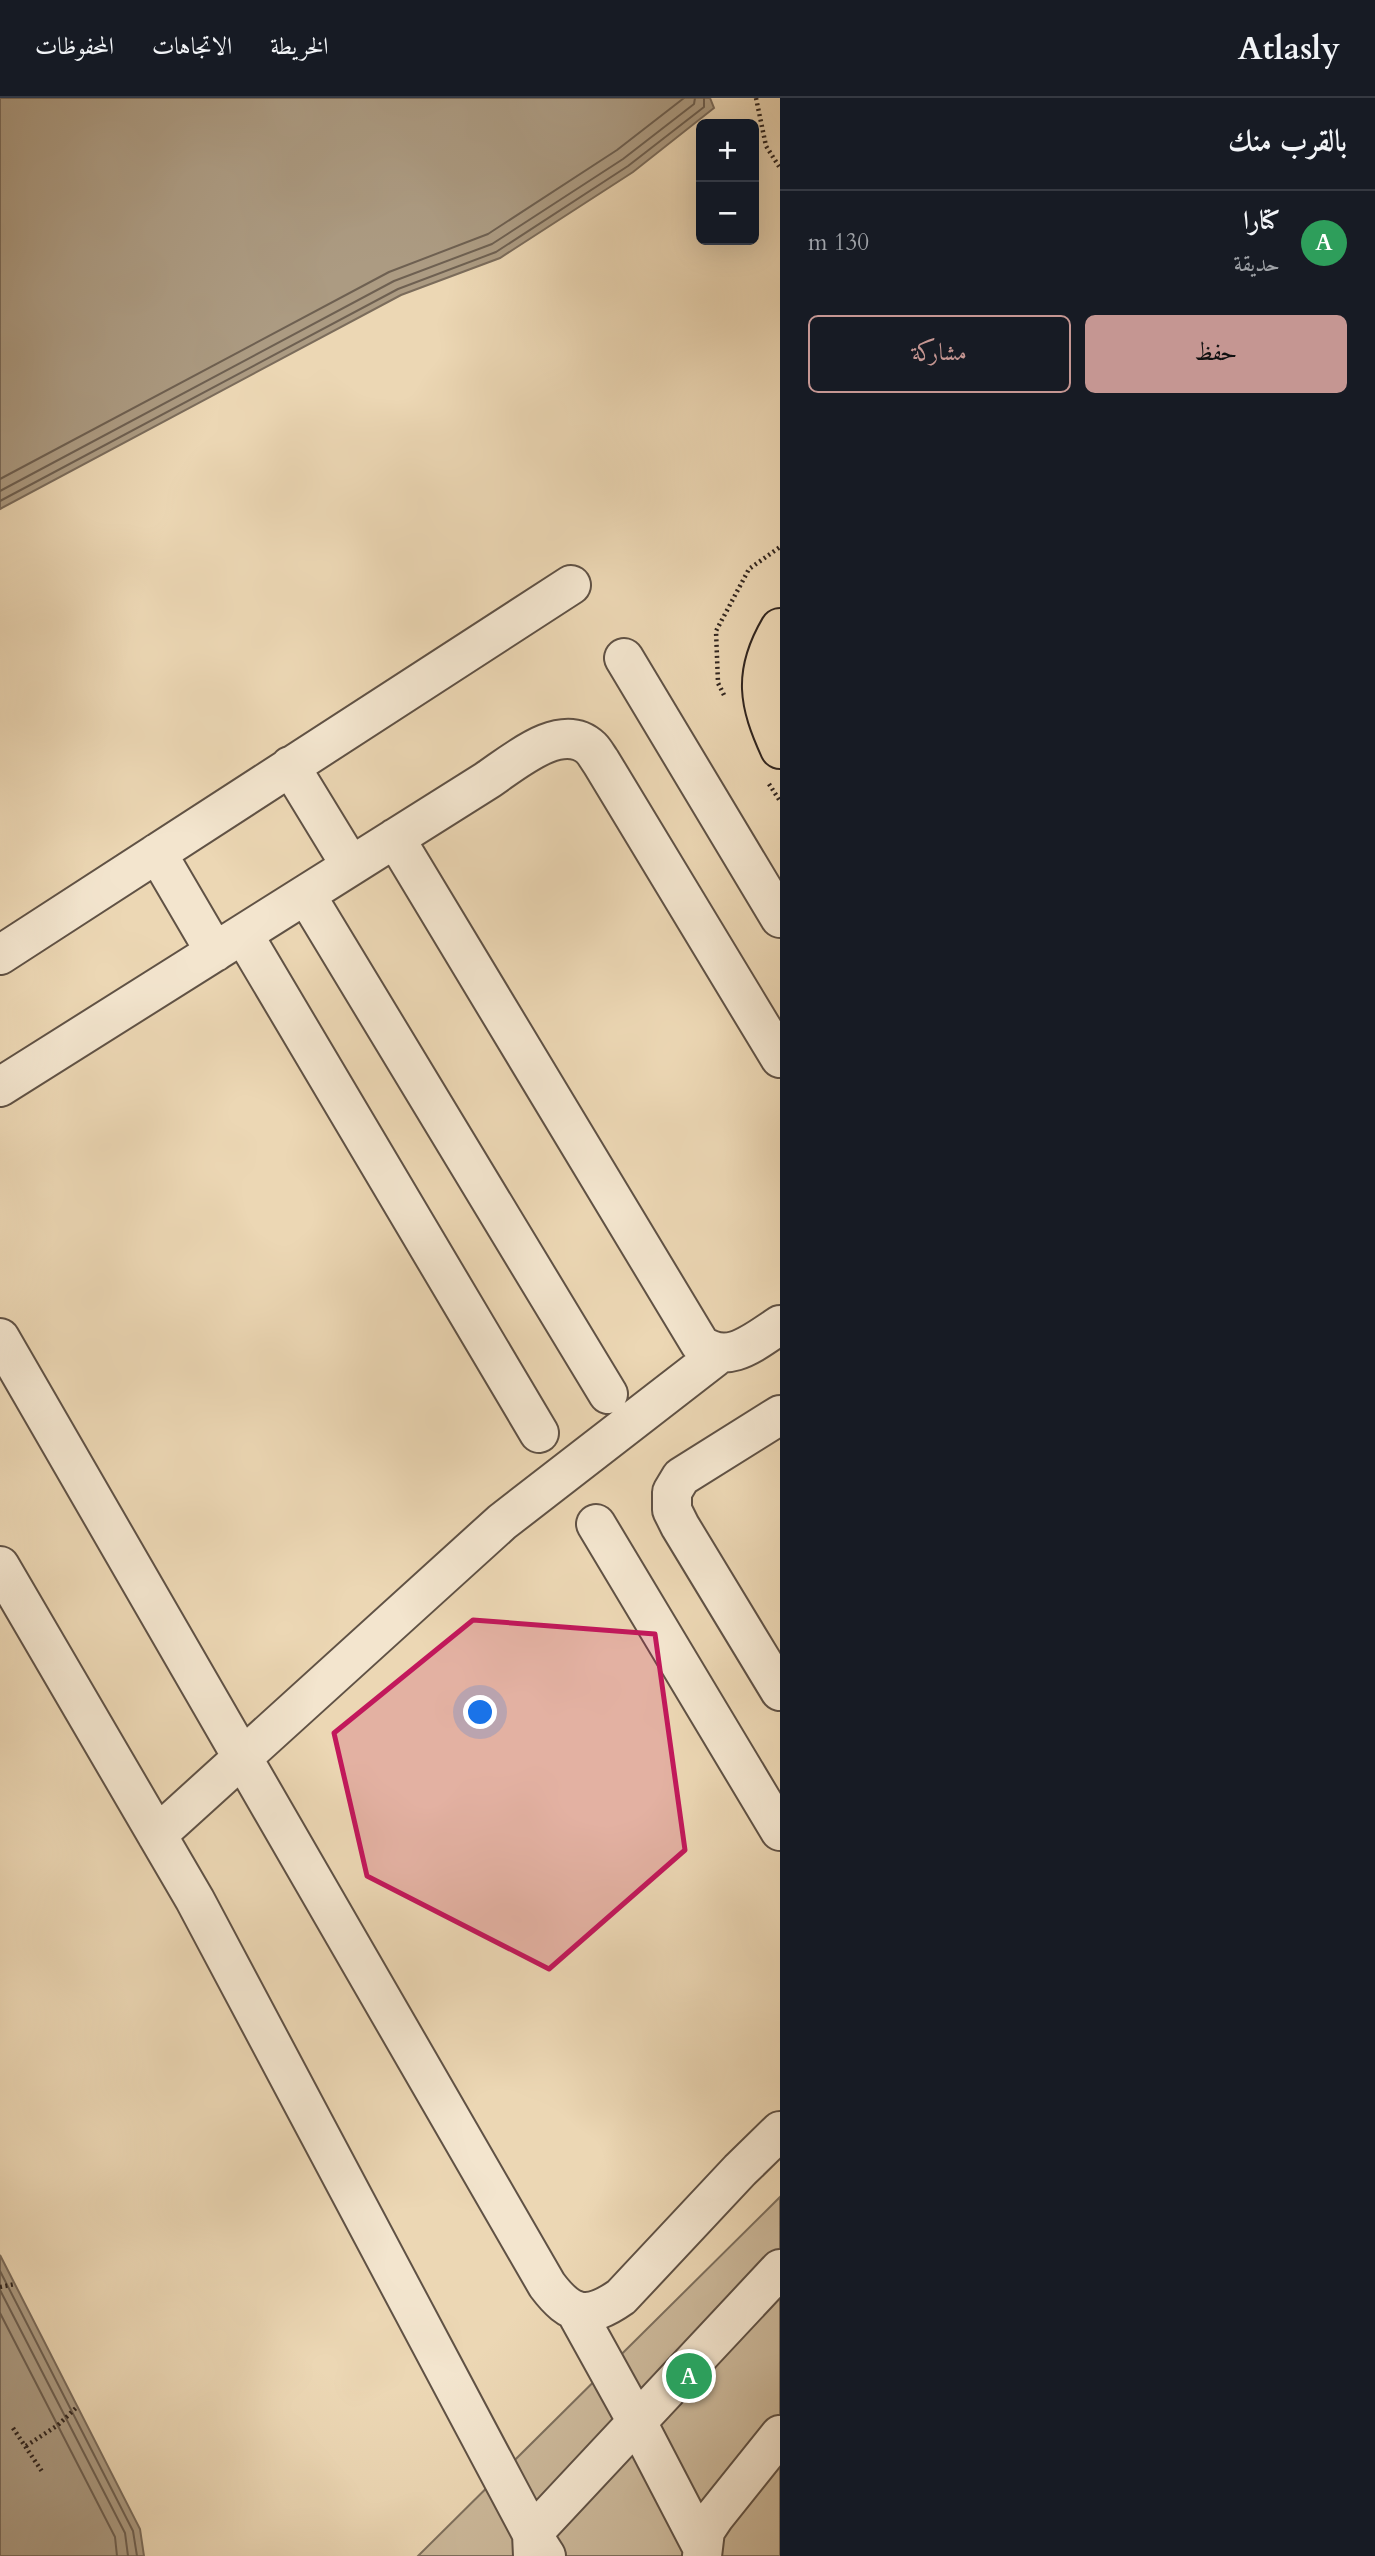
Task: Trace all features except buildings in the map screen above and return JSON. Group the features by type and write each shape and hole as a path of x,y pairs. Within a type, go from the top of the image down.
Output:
{"highway":[{"path":"780,628 767,656 761,686 768,722 780,749"}],"street":[{"path":"0,955 571,585"},
{"path":"624,658 780,918"},
{"path":"0,1087 558,738 575,740 590,748 780,1058"},
{"path":"290,766 351,866"},
{"path":"395,838 700,1344 719,1354 730,1354 780,1325"},
{"path":"156,853 229,943 539,1433"},
{"path":"306,895 608,1394"},
{"path":"0,1338 244,1756 547,2285 560,2303 580,2312 602,2310 621,2297 780,2131"},
{"path":"157,1835 502,1521 719,1354"},
{"path":"780,1415 695,1466 681,1477 672,1492 673,1510 680,1526 780,1691"},
{"path":"596,1524 780,1831"},
{"path":"0,1566 195,1900 537,2549 638,2422 780,2269"},
{"path":"575,2309 638,2422 702,2552"},
{"path":"702,2552 705,2530 780,2435"}],"path":[{"path":"756,98 766,146 780,168"},
{"path":"0,2287 15,2284"},
{"path":"26,2446 58,2425 78,2406"},
{"path":"13,2428 43,2473"}],"highlighted area":[{"path":"473,1620 655,1634 685,1850 549,1969 367,1876 334,1733"}],"shaded area":[{"path":"780,2197 780,2556 418,2556"}],"water":[{"path":"0,98 710,98 714,108 700,119 696,119 696,122 633,172 500,258 401,295 0,509"},
{"path":"0,2255 140,2529 144,2556 0,2556"}],"place":[{"name":"كتارا","path":"689,2376"}]}
